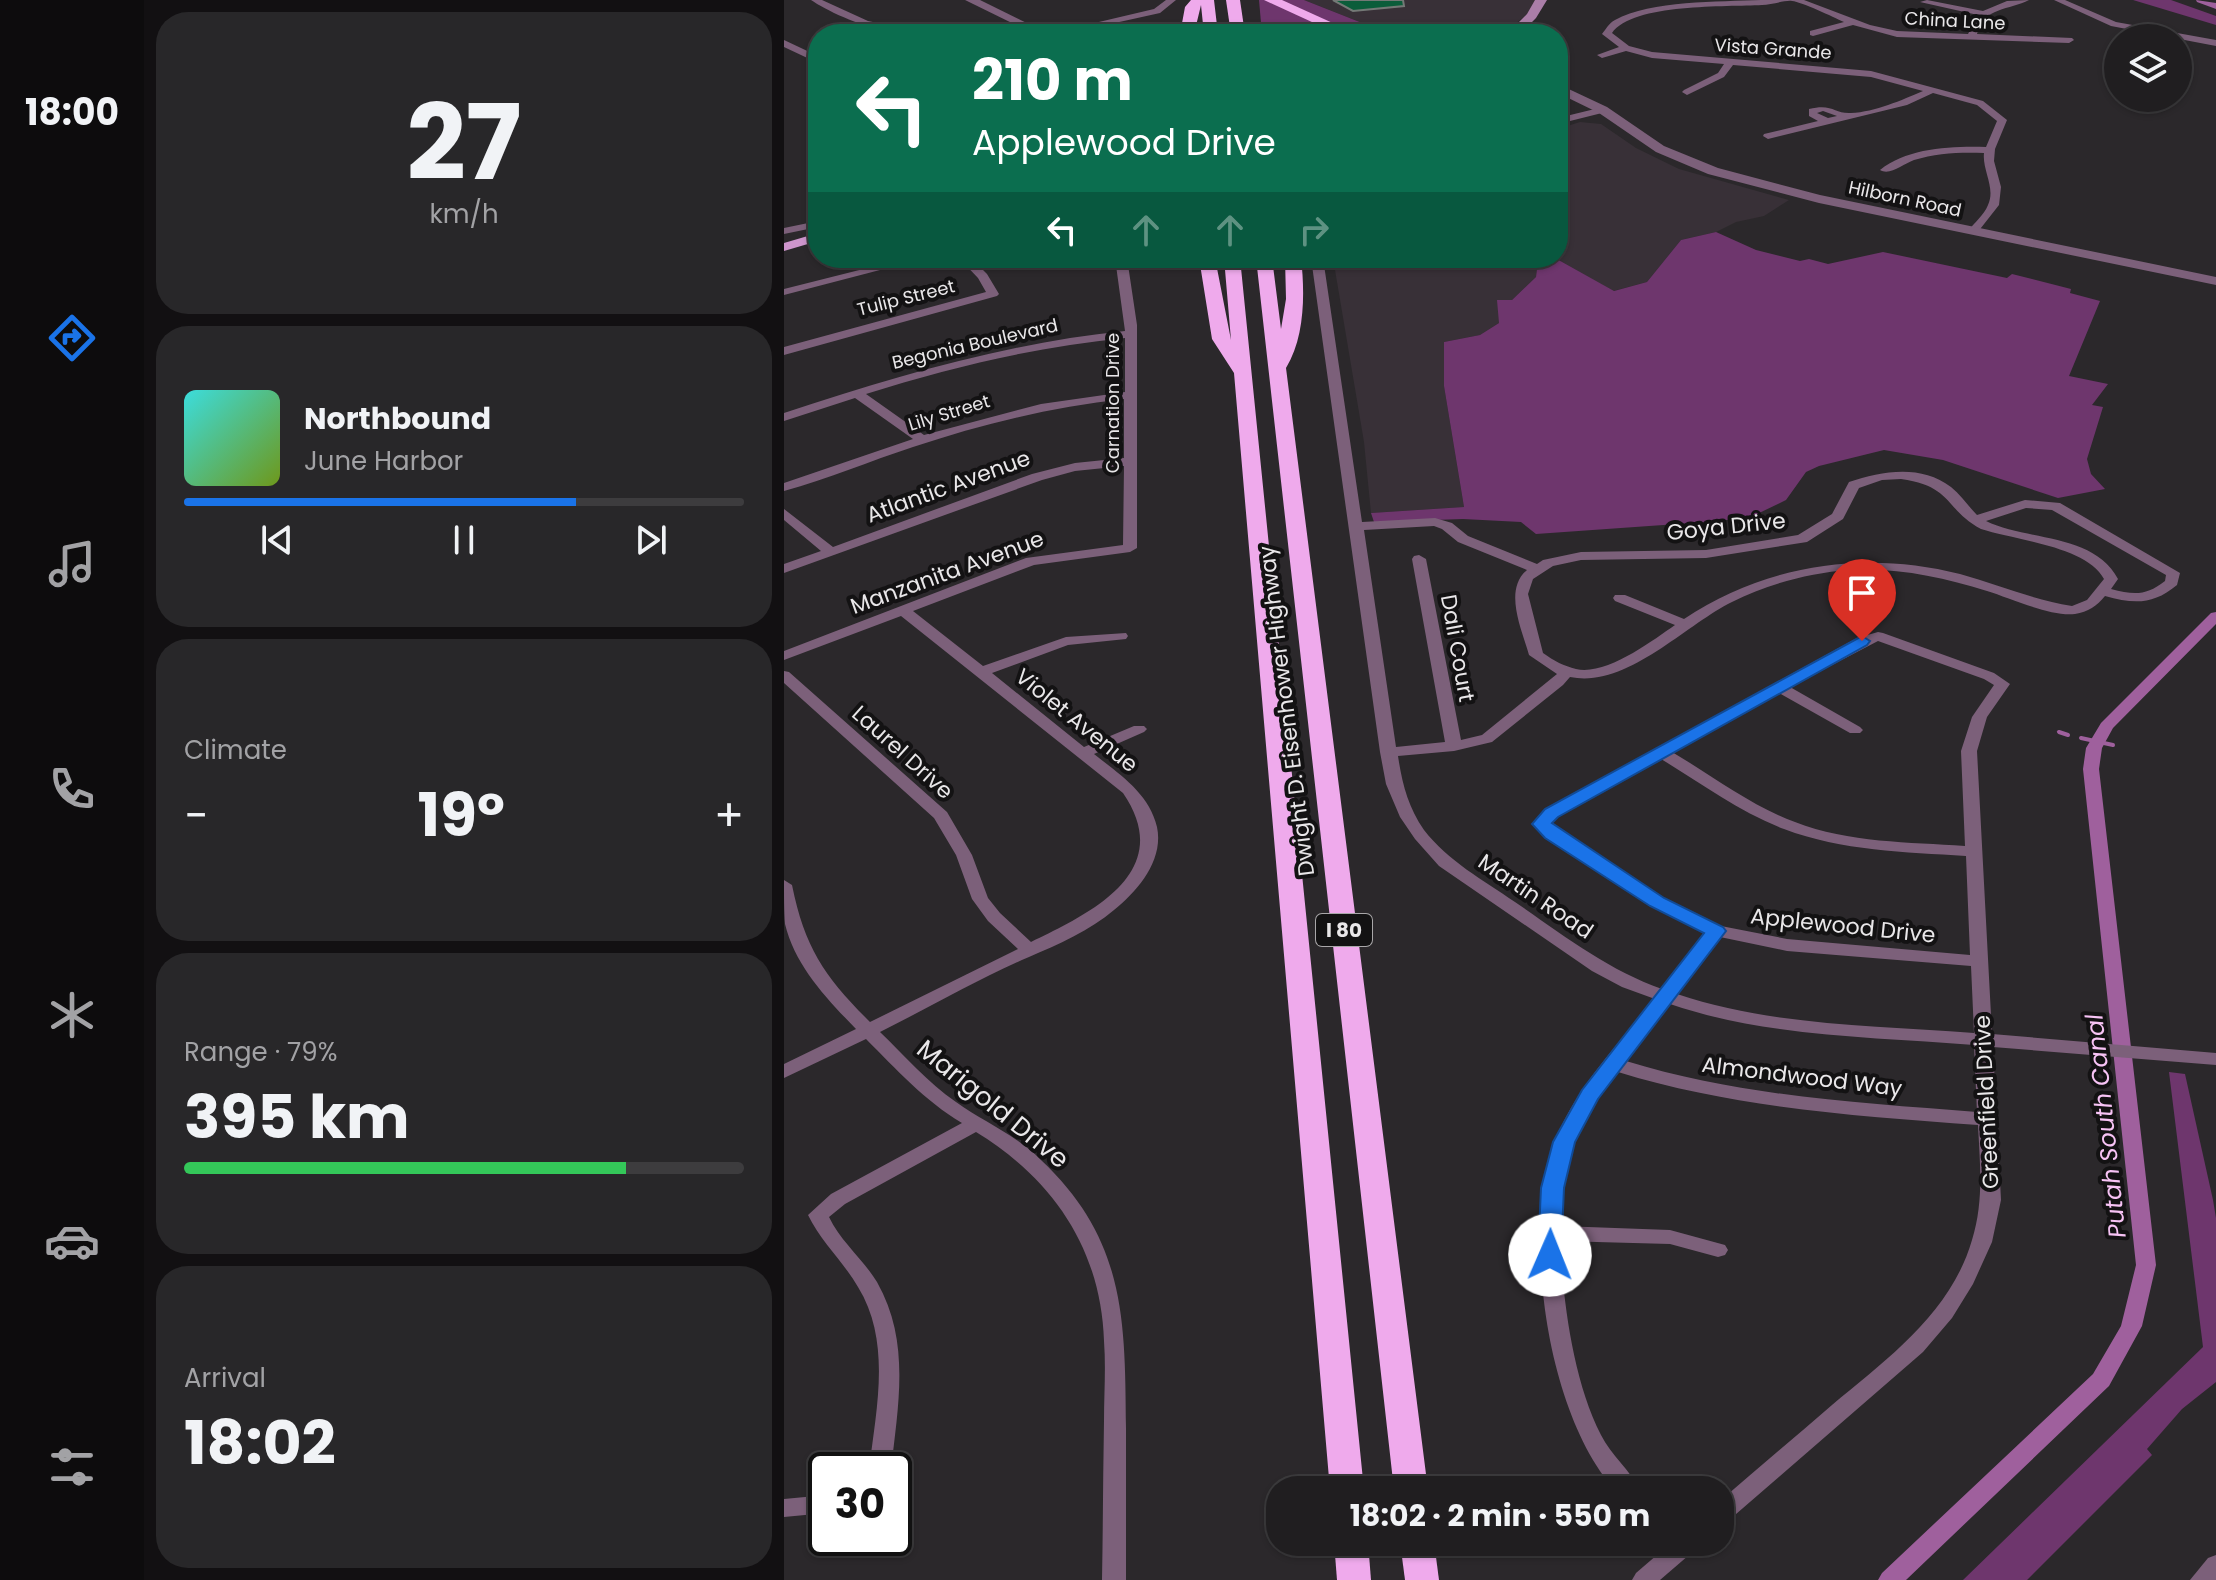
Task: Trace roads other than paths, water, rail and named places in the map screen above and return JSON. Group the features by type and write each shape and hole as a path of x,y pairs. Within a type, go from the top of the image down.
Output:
{"highway":[{"path":"1189,24 1192,7 1198,0"},
{"path":"1207,0 1210,24"},
{"path":"1233,0 1237,24"},
{"path":"1271,0 1327,24"},
{"path":"1209,268 1221,339 1243,374"},
{"name":"Dwight D. Eisenhower Highway","path":"1233,268 1346,1476"},
{"name":"Dwight D. Eisenhower Highway","path":"1265,268 1409,1476"},
{"path":"1278,370 1292,332 1294,268"},
{"path":"1352,1556 1354,1580"},
{"path":"1419,1556 1422,1580"}],"main road":[{"path":"1524,24 1541,0"},
{"path":"1537,24 1553,0"},
{"path":"784,247 808,240"},
{"path":"784,254 808,248"}],"street":[{"path":"815,0 873,24"},
{"path":"1091,24 1157,11 1172,0"},
{"path":"1634,0 1648,9"},
{"name":"Vista Grande","path":"1788,0 1759,5 1648,9 1624,16 1608,27 1609,38 1626,48 1668,58 1848,70 1971,100 1993,110 2002,120 2001,129 1990,150 1998,191 1990,213 1973,231"},
{"name":"China Lane","path":"1796,0 1853,22 1897,34 2069,40"},
{"path":"1924,2 1984,14 2025,0"},
{"path":"2058,0 2114,24 2216,43"},
{"path":"978,1 1023,24"},
{"path":"1972,38 1972,28 1984,14"},
{"path":"1813,33 1853,22"},
{"path":"784,43 808,55"},
{"path":"1602,55 1626,48"},
{"path":"1687,92 1721,75 1730,62"},
{"name":"Hilborn Road","path":"1568,85 1599,102 1603,110"},
{"path":"1768,136 1904,103 1933,90"},
{"name":"Hilborn Road","path":"1568,93 1603,110 1660,149 1713,171 1793,193 2216,281"},
{"path":"1828,122 1812,114 1812,111 1824,108 1849,117"},
{"path":"1568,119 1603,110"},
{"path":"1885,170 1900,161 1934,153 1990,150"},
{"path":"784,231 808,226"},
{"path":"784,292 880,268"},
{"name":"Tulip Street","path":"784,351 847,331 993,294 975,268"},
{"name":"Carnation Drive","path":"1122,268 1131,334 1130,548"},
{"name":"Martin Road","path":"1318,268 1394,784 1409,822 1445,862 1598,967 1665,997 1706,1010 1755,1020 2216,1059"},
{"name":"Begonia Boulevard","path":"784,417 946,365 1066,340 1131,334"},
{"path":"856,393 923,440"},
{"name":"Lily Street","path":"784,487 973,423 1087,398 1130,395"},
{"name":"Atlantic Avenue","path":"784,569 1037,477 1075,467 1132,461"},
{"name":"Goya Drive","path":"1536,569 1561,559 1581,556 1706,554 1802,539 1838,516 1854,485 1881,476 1916,477 1942,486 1974,520 1994,529 2076,551 2110,573 2111,579 2103,591"},
{"path":"1357,526 1435,522 1447,526 1463,539 1536,569 1523,583 1521,594 1534,646 1543,661 1567,670 1594,672 1622,665 1647,653 1685,624 1754,587 1843,565 1886,564 1927,569 2060,609 2084,608 2103,591 2133,600 2147,600 2172,582 2173,573 2055,506 2040,502 2025,504 1974,520"},
{"path":"784,513 831,552"},
{"name":"Manzanita Avenue","path":"784,656 1031,561 1130,548"},
{"name":"Dali Court","path":"1419,559 1454,746"},
{"path":"1620,598 1685,624"},
{"name":"Violet Avenue","path":"784,1072 1092,919 1111,906 1139,874 1147,858 1149,825 1140,802 903,610"},
{"path":"981,672 1066,641 1121,636"},
{"name":"Greenfield Drive","path":"1734,1502 1916,1346 1945,1312 1966,1279 1982,1242 1991,1200 1969,751 1973,729 2002,684 1989,676 1878,636 1862,641 1779,687"},
{"path":"1388,752 1454,746 1487,739 1499,733 1558,682 1567,670"},
{"name":"Laurel Drive","path":"784,675 941,815 964,855 980,899 1030,951"},
{"path":"1661,752 1779,687 1855,730"},
{"path":"1083,753 1139,729"},
{"path":"1661,752 1765,813 1823,837 1974,852"},
{"name":"Applewood Drive","path":"1661,752 1551,813 1541,824 1657,902 1716,931 1787,945 1980,961"},
{"name":"Marigold Drive","path":"784,885 787,917 815,972 868,1031 921,1083 1006,1141 1055,1185 1079,1219 1096,1252 1108,1292 1115,1339 1114,1580"},
{"path":"1618,1476 1590,1440 1572,1392 1550,1278 1549,1233 1553,1188 1564,1142 1589,1095 1716,931"},
{"name":"Almondwood Way","path":"1614,1064 1662,1081 1763,1100 1988,1119"},
{"path":"882,1452 891,1366 890,1334 878,1301 866,1281 825,1233 818,1215 838,1199 977,1123"},
{"path":"1549,1233 1670,1237 1718,1250"},
{"path":"784,1508 808,1506"},
{"path":"1644,1580 1672,1556"},
{"path":"2202,1580 2216,1565"}],"waterway":[{"name":"Putah South Canal","path":"2200,0 2216,6"},
{"name":"Putah South Canal","path":"1890,1580 2101,1380 2126,1338 2136,1312 2146,1265 2091,769 2094,748 2106,726 2216,616"},
{"path":"2059,732 2068,735"},
{"name":"Putah South Canal","path":"2081,738 2113,745"}]}
